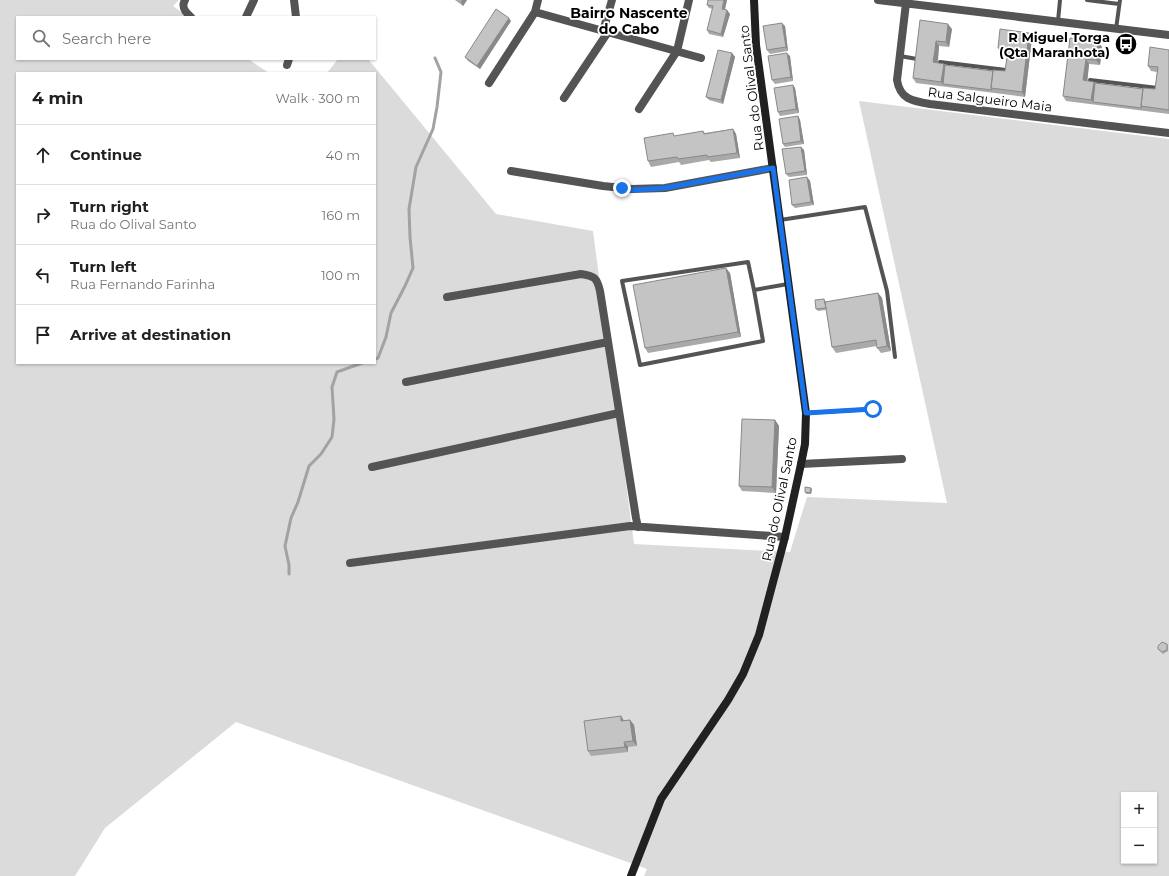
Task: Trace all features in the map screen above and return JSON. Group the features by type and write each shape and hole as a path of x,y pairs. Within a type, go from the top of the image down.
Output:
{"street":[{"path":"185,0 183,5 190,16"},
{"path":"246,16 254,0"},
{"path":"294,0 296,16"},
{"path":"489,84 534,12 538,0"},
{"path":"564,98 606,31 612,0"},
{"path":"639,109 677,51 689,0"},
{"name":"Rua do Olival Santo","path":"631,876 661,799 728,700 743,674 759,635 785,536 802,464 805,444 806,413 756,45 754,0"},
{"path":"878,0 1169,35"},
{"name":"Rua Salgueiro Maia","path":"906,3 897,80 898,87 902,94 916,102 1169,133"},
{"path":"534,12 700,58"},
{"path":"512,171 632,190 665,188 773,168"},
{"path":"447,297 581,274 591,275 597,280 638,527"},
{"path":"406,382 608,342"},
{"path":"372,467 619,413"},
{"path":"802,464 902,459"},
{"path":"350,562 630,526 785,536"}],"lane":[{"path":"1058,22 1060,0"},
{"path":"1087,0 1119,2 1116,29"},
{"path":"900,56 917,59"},
{"path":"940,62 1006,70"},
{"path":"1090,80 1158,88"},
{"path":"780,221 865,207 887,292 895,358"},
{"path":"748,262 754,290 763,341 640,365 622,281 748,262"},
{"path":"754,290 788,284"},
{"path":"806,413 873,409"}],"shaded area":[{"path":"0,0 179,0 173,6 187,16 16,16 16,60 250,60 268,72 16,72 16,364 376,364 376,72 328,72 337,60 369,60 496,214 593,231 634,544 790,552 807,497 947,503 859,101 1169,139 1169,876 644,876 647,869 236,722 105,828 75,876 0,876"}],"building":[{"path":"708,0 724,0 722,9 727,10 721,34 707,30 713,6 707,5"},
{"path":"496,9 509,18 477,66 465,57"},
{"path":"920,20 948,24 946,42 936,41 933,62 944,64 941,82 913,78"},
{"path":"782,23 786,47 767,50 763,26"},
{"path":"1000,29 1029,33 1022,92 991,88 993,70 1005,71 1008,50 998,48"},
{"path":"1070,38 1098,42 1096,60 1086,59 1083,80 1094,82 1091,100 1063,96"},
{"path":"1150,47 1169,50 1169,110 1141,106 1143,88 1155,89 1158,67 1148,66"},
{"path":"718,50 732,53 721,100 706,97"},
{"path":"787,53 791,77 772,80 768,56"},
{"path":"945,65 993,71 992,90 943,84"},
{"path":"1095,83 1143,89 1142,108 1093,102"},
{"path":"793,85 796,109 778,112 774,88"},
{"path":"798,116 801,141 783,144 779,119"},
{"path":"733,129 737,153 678,159 677,157 648,161 644,138 673,133 674,136 703,131 704,134"},
{"path":"801,147 805,171 786,174 782,149"},
{"path":"807,177 811,202 792,205 789,180"},
{"path":"726,268 738,332 645,348 633,285"},
{"path":"878,293 887,346 877,348 876,340 832,347 825,302"},
{"path":"824,299 826,308 816,309 815,300"},
{"path":"742,419 775,420 772,487 739,486"},
{"path":"805,487 811,488 810,493 805,492"},
{"path":"1162,642 1167,644 1167,650 1162,652 1158,649 1158,646"},
{"path":"621,716 621,721 630,720 633,741 624,742 625,747 588,751 584,721"}],"waterway":[{"path":"376,359 378,358 386,337 391,313 413,268 409,209 416,167 433,129 437,107 441,72 435,58"},
{"path":"289,574 289,565 285,546 291,518 298,502 309,466 321,454 332,437 334,419 332,387 337,372 359,364"}],"place":[{"name":"R Miguel Torga (Qta Maranhota)","path":"1126,44"}],"district":[{"name":"Bairro Nascente do Cabo","path":"629,22"}],"route":[{"path":"622,188 632,190 665,188 773,168 806,413 873,409"}]}
